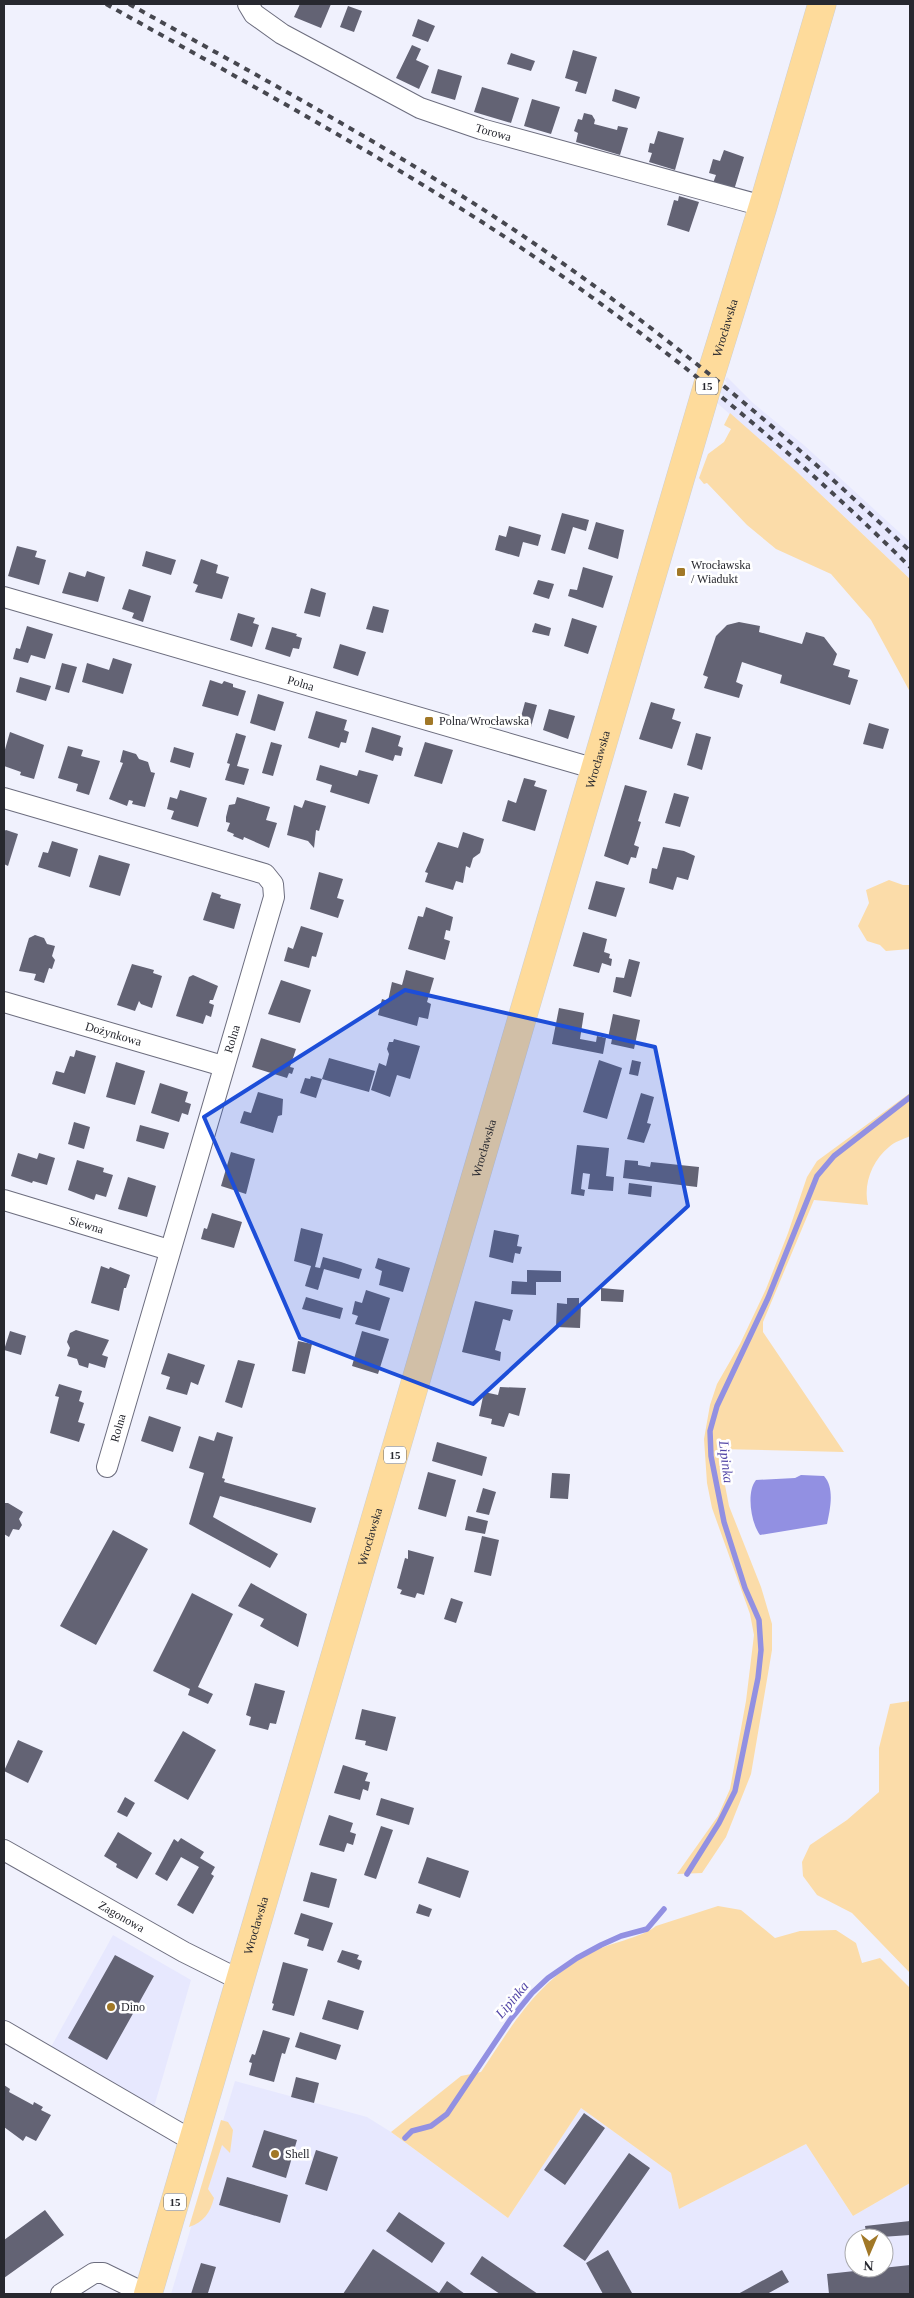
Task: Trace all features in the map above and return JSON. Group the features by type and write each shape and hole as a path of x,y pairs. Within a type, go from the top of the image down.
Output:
{"main road":[{"name":"Wrocławska","path":"147,2294 705,393 763,206 822,4"}],"street":[{"name":"Torowa","path":"248,4 254,14 282,34 420,108 481,128 763,206"},
{"name":"Polna","path":"4,597 596,769"},
{"name":"Rolna","path":"4,798 265,874 273,884 274,897 169,1250 107,1467"},
{"name":"Dożynkowa","path":"4,1002 223,1066"},
{"name":"Siewna","path":"4,1200 169,1250"},
{"name":"Zagonowa","path":"4,1850 184,1952 240,1980"},
{"path":"4,2031 193,2141"},
{"path":"61,2294 94,2272 102,2273 147,2294"}],"highlighted area":[{"path":"405,990 655,1047 688,1206 473,1404 300,1338 204,1117"}],"shaded area":[{"path":"727,377 753,403 805,446 910,542 910,579 796,471 717,403 723,395 720,392 727,383 725,380"},
{"path":"730,413 796,471 910,579 910,692 871,620 831,574 776,549 747,525 707,483 704,484 699,478 708,454 724,442 731,429 724,425"},
{"path":"889,880 903,885 910,885 910,949 886,951 880,945 867,941 858,926 869,903 866,890"},
{"path":"910,1093 910,1136 891,1145 878,1159 868,1181 868,1205 814,1200 763,1322 763,1332 844,1452 718,1449 729,1506 761,1587 772,1624 772,1650 751,1774 726,1837 702,1873 677,1874 718,1816 730,1789 746,1701 754,1635 750,1614 712,1508 707,1483 704,1439 710,1405 717,1384 740,1344 766,1289 807,1177 817,1161"},
{"path":"801,1475 824,1476 827,1481 830,1487 831,1499 827,1524 760,1535 754,1523 750,1500 756,1480 795,1478"},
{"path":"910,1701 910,1973 852,1913 817,1895 803,1876 802,1862 810,1845 847,1820 879,1792 879,1748 890,1704"},
{"path":"718,1906 741,1910 775,1938 800,1931 836,1930 856,1943 862,1963 880,1958 910,1988 910,2183 853,2216 806,2144 679,2209 671,2173 581,2108 508,2218 391,2132 461,2076 481,2072 527,2006 540,1991 570,1965 596,1950 642,1934 656,1926"},
{"path":"113,1935 191,1980 154,2107 51,2047"},
{"path":"235,2081 367,2117 391,2132 508,2218 581,2108 671,2173 679,2209 806,2144 853,2216 910,2183 910,2294 171,2294"},
{"path":"221,2120 228,2122 233,2130 230,2153 222,2145 208,2189 214,2198 211,2208 202,2220 189,2227"}],"building":[{"path":"300,4 331,4 321,28 294,17"},
{"path":"348,6 362,11 354,32 340,27"},
{"path":"418,19 435,26 428,42 412,36"},
{"path":"412,45 421,49 416,60 429,66 419,89 396,78"},
{"path":"573,50 597,57 586,94 575,91 578,82 565,78"},
{"path":"511,53 535,61 531,71 507,64"},
{"path":"438,69 462,76 455,100 431,93"},
{"path":"482,87 519,98 511,123 474,112"},
{"path":"615,89 640,97 636,109 612,101"},
{"path":"532,99 560,107 551,134 524,126"},
{"path":"584,113 592,115 595,120 594,124 617,130 618,126 628,128 620,155 576,142 578,133 574,131 578,119 582,120"},
{"path":"658,131 684,138 675,170 649,162 652,153 648,152 650,143 654,144"},
{"path":"724,150 744,157 734,190 713,183 716,175 709,173 713,159 720,161"},
{"path":"679,196 699,202 689,232 667,225 674,200 678,201"},
{"path":"562,513 589,520 586,531 573,527 565,554 551,550"},
{"path":"596,522 624,530 618,559 588,549"},
{"path":"509,526 541,535 538,546 523,542 519,557 495,550 499,535 506,537"},
{"path":"17,546 37,551 35,557 46,560 39,585 8,576"},
{"path":"146,551 176,560 171,575 142,566"},
{"path":"201,559 218,565 216,573 229,577 222,599 195,592 198,585 193,583"},
{"path":"583,567 613,576 603,608 568,596 570,589 577,590"},
{"path":"87,571 105,577 98,602 62,593 69,572 85,577"},
{"path":"538,580 554,584 549,599 533,594"},
{"path":"311,588 326,593 320,617 304,613"},
{"path":"129,589 151,596 143,622 132,618 134,613 122,609"},
{"path":"373,606 389,610 383,633 366,629"},
{"path":"238,613 255,618 253,623 259,625 252,647 230,640"},
{"path":"572,618 597,626 588,654 564,646"},
{"path":"739,622 760,626 759,632 802,644 806,632 824,637 837,654 833,665 850,670 848,677 858,680 850,705 780,683 782,675 742,662 736,682 743,685 739,698 704,688 708,677 703,675 716,636 727,625"},
{"path":"535,623 551,628 549,636 532,632"},
{"path":"27,626 53,634 45,659 31,655 28,663 13,659 16,648 20,649"},
{"path":"272,627 297,634 296,636 302,638 299,649 293,648 290,657 265,649"},
{"path":"340,644 366,652 358,676 333,668"},
{"path":"113,658 132,664 123,694 82,682 87,663 109,670"},
{"path":"62,663 77,667 69,693 55,689"},
{"path":"20,677 51,686 46,701 16,692"},
{"path":"210,680 222,684 224,681 233,684 233,687 246,691 238,716 202,706"},
{"path":"258,694 284,702 275,731 250,723"},
{"path":"525,702 537,705 531,727 519,724"},
{"path":"651,702 675,709 672,719 681,722 672,749 639,739"},
{"path":"549,709 575,716 568,739 543,730"},
{"path":"316,711 347,720 344,730 349,732 346,743 341,742 339,748 308,738"},
{"path":"869,723 889,729 883,749 863,744"},
{"path":"372,727 401,736 398,746 403,748 401,756 395,755 393,761 365,752"},
{"path":"10,732 44,745 34,779 20,775 21,772 4,766 4,753"},
{"path":"236,733 246,736 237,766 249,769 244,785 225,780 230,764 227,763"},
{"path":"696,733 711,737 702,770 687,765"},
{"path":"271,742 282,745 273,776 262,773"},
{"path":"425,742 453,750 442,784 414,776"},
{"path":"68,746 83,750 81,756 100,761 89,795 76,791 78,784 58,778"},
{"path":"174,747 194,753 190,768 170,762"},
{"path":"123,750 136,754 139,759 148,762 151,772 155,773 145,807 132,804 133,801 129,800 127,806 109,799 123,763 120,762"},
{"path":"320,765 357,776 359,770 378,775 369,804 330,792 332,785 316,780"},
{"path":"524,778 536,781 534,786 547,790 535,831 502,821 508,800 516,803"},
{"path":"625,785 647,791 638,821 641,822 634,845 639,847 636,858 631,857 628,865 604,856"},
{"path":"180,790 207,798 198,827 171,819 174,811 167,809 170,797 177,799"},
{"path":"674,793 689,797 680,827 665,823"},
{"path":"237,797 270,807 266,820 277,823 269,848 244,837 243,840 233,836 234,834 227,831 230,823 226,822 229,805 235,804"},
{"path":"305,800 326,806 319,831 316,830 314,848 308,841 287,835 294,805 302,808"},
{"path":"4,831 18,834 8,866 4,864"},
{"path":"463,832 484,839 480,853 473,858 470,868 466,866 463,883 456,881 453,890 425,882 428,873 425,872 438,842 458,848"},
{"path":"52,841 78,849 70,877 38,867 43,852 48,853"},
{"path":"663,847 684,851 695,856 688,880 677,877 673,890 649,883 652,868 657,869"},
{"path":"99,855 130,864 120,896 89,887"},
{"path":"319,872 343,879 337,898 344,900 338,918 310,909"},
{"path":"596,881 625,888 616,917 588,909"},
{"path":"212,892 221,895 220,898 241,904 234,929 203,920"},
{"path":"426,907 453,917 450,931 446,930 444,939 450,941 445,960 408,949 418,916 423,917"},
{"path":"301,926 323,933 316,957 312,956 309,968 284,961 288,947 293,949"},
{"path":"583,932 607,939 604,952 610,954 609,958 612,959 611,966 602,963 599,973 573,966"},
{"path":"35,935 44,938 47,944 55,946 52,956 55,960 52,969 49,968 44,983 34,980 36,974 19,971 29,938"},
{"path":"629,959 640,962 631,997 613,992 616,977 624,978"},
{"path":"132,964 154,970 153,973 162,976 152,1008 141,1004 139,1001 135,1011 117,1005"},
{"path":"406,970 434,978 427,1002 431,1004 428,1019 419,1017 417,1026 378,1015 382,999 388,1001 392,982 402,985"},
{"path":"193,975 218,986 213,1000 210,1000 209,1003 214,1005 211,1017 206,1015 203,1024 176,1016 189,977"},
{"path":"281,980 311,990 300,1023 268,1014"},
{"path":"559,1008 584,1013 580,1039 596,1042 597,1036 606,1038 603,1054 552,1044"},
{"path":"613,1014 640,1020 634,1049 611,1044 612,1039 608,1038"},
{"path":"261,1038 296,1049 290,1067 294,1068 292,1074 289,1073 287,1078 252,1067"},
{"path":"394,1039 420,1046 410,1079 397,1075 390,1097 371,1090 379,1063 386,1066 389,1042 393,1042"},
{"path":"76,1050 96,1056 85,1094 52,1084 56,1071 64,1073 70,1056 74,1057"},
{"path":"329,1058 375,1071 369,1092 322,1079"},
{"path":"599,1060 622,1068 607,1119 583,1112"},
{"path":"632,1060 641,1062 638,1076 629,1074"},
{"path":"116,1062 145,1071 135,1105 106,1097"},
{"path":"311,1076 322,1079 316,1098 300,1093 305,1078 310,1079"},
{"path":"160,1083 188,1092 185,1102 191,1104 188,1115 182,1113 179,1122 151,1113"},
{"path":"258,1092 283,1099 282,1115 278,1116 273,1133 240,1123 244,1111 251,1113"},
{"path":"641,1093 654,1097 647,1123 651,1124 644,1143 627,1139"},
{"path":"74,1122 90,1127 84,1149 68,1144"},
{"path":"140,1125 169,1133 164,1149 136,1141"},
{"path":"577,1145 609,1148 606,1176 614,1177 613,1191 588,1189 590,1174 583,1173 581,1189 585,1190 584,1196 571,1194"},
{"path":"231,1152 255,1159 246,1194 221,1186"},
{"path":"18,1153 37,1159 39,1153 55,1158 47,1185 33,1181 32,1183 11,1176"},
{"path":"77,1160 104,1168 103,1172 113,1175 106,1197 96,1194 94,1200 68,1190"},
{"path":"625,1160 638,1161 638,1165 650,1167 651,1162 699,1167 697,1187 623,1178"},
{"path":"128,1177 156,1186 147,1217 118,1209"},
{"path":"629,1183 652,1186 651,1197 628,1194"},
{"path":"212,1213 242,1222 234,1248 201,1239 204,1228 207,1229"},
{"path":"301,1228 323,1234 315,1267 320,1268 323,1257 362,1269 359,1279 324,1269 318,1290 305,1286 311,1266 294,1261"},
{"path":"494,1230 519,1235 517,1246 522,1247 520,1254 515,1253 513,1263 489,1257"},
{"path":"378,1258 410,1268 403,1292 379,1285 382,1271 375,1268"},
{"path":"101,1266 109,1269 110,1267 130,1275 126,1288 124,1288 119,1311 91,1303"},
{"path":"527,1270 561,1271 561,1282 536,1282 536,1295 511,1294 512,1281 527,1282"},
{"path":"601,1288 624,1290 623,1302 601,1301"},
{"path":"366,1290 390,1298 380,1331 355,1324 358,1316 352,1314 355,1301 362,1303"},
{"path":"306,1297 343,1308 340,1319 302,1309"},
{"path":"567,1298 579,1298 579,1304 581,1304 580,1328 556,1327 557,1303 567,1304"},
{"path":"475,1301 513,1310 510,1321 503,1319 495,1350 501,1352 500,1361 462,1352"},
{"path":"76,1330 109,1340 102,1355 108,1357 105,1368 89,1363 88,1368 79,1365 77,1359 67,1356 70,1348 67,1342 70,1333"},
{"path":"10,1331 26,1336 21,1355 4,1350"},
{"path":"362,1331 389,1339 378,1374 352,1366"},
{"path":"298,1341 312,1344 305,1374 292,1371"},
{"path":"168,1353 205,1365 198,1385 191,1382 187,1395 166,1389 170,1377 161,1374"},
{"path":"238,1360 255,1364 242,1408 225,1402"},
{"path":"59,1384 82,1391 79,1401 84,1403 78,1422 85,1424 79,1442 50,1433 59,1397 55,1396"},
{"path":"500,1387 526,1388 519,1416 509,1413 504,1427 491,1424 492,1419 479,1416 484,1392 498,1395"},
{"path":"149,1416 181,1427 173,1452 141,1441"},
{"path":"217,1432 233,1437 222,1478 225,1479 224,1482 316,1508 311,1523 220,1496 213,1517 278,1554 270,1568 189,1524 204,1473 189,1468 199,1436 214,1441"},
{"path":"437,1442 487,1457 482,1476 432,1461"},
{"path":"428,1472 456,1480 446,1517 418,1509"},
{"path":"552,1473 570,1474 568,1499 550,1498"},
{"path":"483,1488 496,1492 489,1515 476,1512"},
{"path":"4,1503 8,1503 23,1512 19,1519 22,1525 19,1530 13,1529 9,1537 4,1534"},
{"path":"468,1516 488,1521 485,1534 465,1530"},
{"path":"113,1530 148,1549 96,1645 60,1626"},
{"path":"482,1536 499,1540 491,1576 474,1572"},
{"path":"408,1550 434,1557 424,1595 417,1593 415,1598 400,1594 402,1590 397,1588 405,1558 408,1559"},
{"path":"251,1583 307,1614 298,1647 260,1626 264,1619 238,1606"},
{"path":"192,1593 233,1614 198,1687 213,1694 208,1704 188,1695 190,1689 153,1671"},
{"path":"451,1598 463,1602 456,1623 444,1619"},
{"path":"255,1683 285,1691 276,1724 270,1723 268,1730 249,1725 251,1717 246,1715"},
{"path":"362,1709 396,1717 387,1751 365,1745 366,1741 355,1739"},
{"path":"183,1731 216,1750 188,1800 154,1781"},
{"path":"18,1740 43,1751 28,1783 4,1771"},
{"path":"343,1765 368,1773 365,1781 370,1782 368,1791 363,1789 360,1800 334,1793"},
{"path":"125,1797 135,1803 127,1817 117,1812"},
{"path":"381,1798 414,1808 409,1825 376,1815"},
{"path":"329,1815 353,1823 350,1832 356,1834 353,1845 347,1843 344,1852 319,1845"},
{"path":"381,1826 393,1830 376,1879 364,1875"},
{"path":"118,1832 152,1853 137,1879 116,1867 117,1864 104,1856"},
{"path":"181,1838 204,1852 200,1858 215,1867 211,1874 214,1876 193,1914 177,1905 199,1867 181,1857 167,1881 155,1874 174,1839 178,1842"},
{"path":"427,1857 469,1871 460,1898 418,1883"},
{"path":"311,1872 337,1879 329,1908 303,1901"},
{"path":"419,1904 432,1909 429,1917 416,1913"},
{"path":"301,1913 333,1923 323,1951 307,1946 309,1939 294,1934"},
{"path":"342,1950 359,1955 357,1959 362,1961 359,1970 337,1962"},
{"name":"Dino","path":"115,1955 154,1976 107,2060 68,2038"},
{"path":"283,1962 308,1969 294,2016 272,2010 274,2004 272,2003"},
{"path":"328,2000 364,2011 358,2030 322,2019"},
{"path":"263,2030 290,2038 285,2054 282,2053 274,2082 249,2075 252,2063 249,2062 252,2054 255,2055"},
{"path":"300,2032 341,2045 336,2060 295,2047"},
{"path":"296,2077 319,2083 314,2103 291,2097"},
{"path":"4,2085 10,2089 9,2092 33,2105 34,2102 43,2107 41,2110 51,2115 36,2141 26,2136 23,2141 4,2127"},
{"path":"584,2113 605,2128 565,2185 544,2170"},
{"name":"Shell","path":"264,2130 297,2140 286,2178 252,2167"},
{"path":"316,2150 338,2157 327,2191 305,2184"},
{"path":"629,2153 650,2168 585,2261 563,2246"},
{"path":"227,2177 288,2195 280,2223 219,2205"},
{"path":"45,2210 64,2235 4,2278 4,2240"},
{"path":"399,2212 445,2243 432,2263 386,2231"},
{"path":"910,2221 910,2235 894,2236 894,2228 865,2228 865,2226"},
{"path":"373,2249 439,2293 447,2281 465,2294 343,2294"},
{"path":"608,2250 632,2293 603,2294 586,2263"},
{"path":"482,2256 538,2294 500,2294 470,2274"},
{"path":"201,2263 216,2267 208,2293 212,2294 191,2294"},
{"path":"910,2265 910,2294 829,2294 827,2274 844,2272 844,2278 894,2278 894,2267"},
{"path":"782,2270 789,2282 767,2294 738,2294"}],"waterway":[{"name":"Lipinka","path":"687,1874 719,1823 735,1791 758,1678 761,1650 759,1620 745,1588 724,1522 711,1456 710,1431 717,1406 768,1298 817,1176 834,1156 910,1097"},
{"name":"Lipinka","path":"405,2138 412,2131 431,2126 447,2114 510,2020 532,1993 548,1978 577,1958 601,1945 621,1936 647,1929 664,1909"}],"railway":[{"path":"106,4 309,118 409,177 459,207 562,276 717,393 816,478 910,567"},
{"path":"129,4 293,95 401,158 558,260 651,328 740,399 910,551"}],"place":[{"name":"Wrocławska / Wiadukt","path":"681,572"},
{"name":"Polna/Wrocławska","path":"429,721"},
{"name":"Dino","path":"111,2007"},
{"name":"Shell","path":"275,2154"}]}
